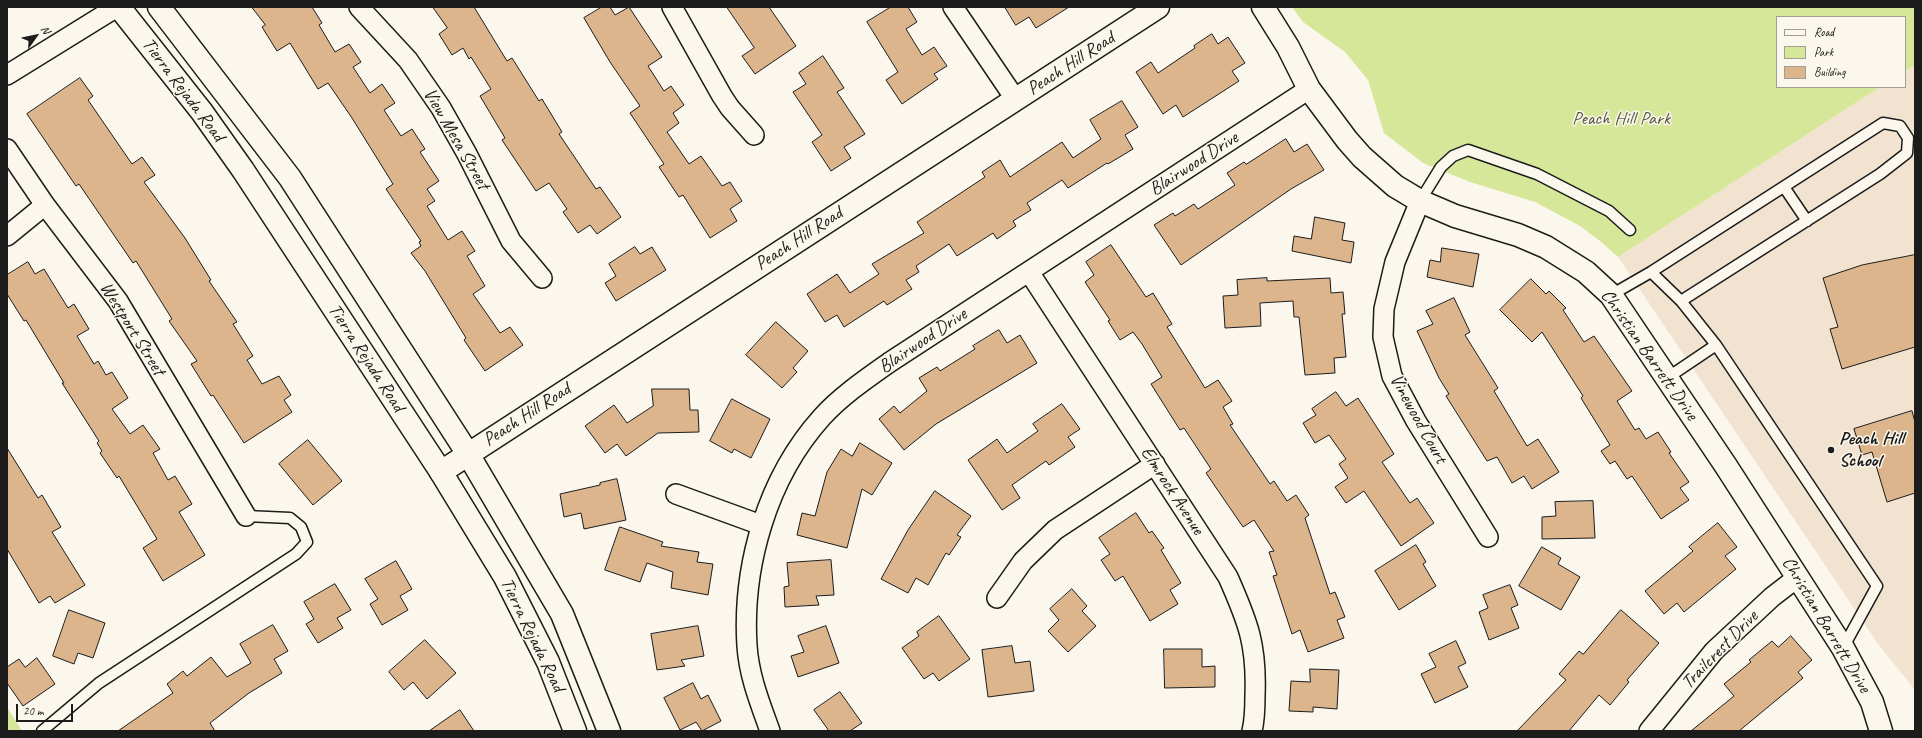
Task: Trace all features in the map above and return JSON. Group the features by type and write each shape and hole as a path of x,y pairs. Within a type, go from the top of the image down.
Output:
{"street":[{"path":"7,75 118,7"},
{"name":"Tierra Rejada Road","path":"118,7 202,112 243,170 441,472 505,577 548,662 575,731"},
{"name":"Tierra Rejada Road","path":"159,7 290,178 468,454 562,614 609,731"},
{"name":"View Mesa Street","path":"359,7 408,60 441,108 467,154 511,241 542,278"},
{"path":"672,7 722,96 730,108 754,135"},
{"path":"953,7 1016,100"},
{"name":"Peach Hill Road","path":"441,472 1158,7"},
{"name":"Christian Barrett Drive","path":"1263,7 1288,47 1309,89 1347,140 1395,186 1420,201 1455,216 1518,235 1546,247 1586,272 1612,295 1798,577 1842,648 1872,702 1881,731"},
{"name":"Blairwood Drive","path":"770,731 755,690 747,647 747,605 753,560 761,525 784,472 808,433 841,398 890,362 1309,89"},
{"name":"Westport Street","path":"7,149 45,205 118,301 246,516"},
{"name":"Vinewood Court","path":"1420,201 1395,262 1384,309 1383,337 1392,376 1416,421 1488,537"},
{"path":"7,236 45,205"},
{"name":"Elmrock Avenue","path":"1029,272 1228,577 1245,614 1253,640 1256,668 1254,720 1252,731"},
{"path":"997,598 1023,561 1054,530 1154,464"},
{"path":"676,494 761,525"},
{"name":"Trailcrest Drive","path":"1649,731 1714,651 1772,597 1798,577"}],"lane":[{"path":"1612,295 1651,272 1883,123 1900,126 1908,138 1907,152 1880,174 1680,301"},
{"path":"1420,201 1441,167 1453,156 1468,150 1537,174 1609,211 1630,230"},
{"path":"1784,187 1807,221"},
{"path":"1651,272 1680,301 1716,345 1877,586 1842,648"},
{"path":"1667,378 1716,345"},
{"path":"42,731 99,683 296,554 306,542 301,527 290,518 246,516"}],"shaded area":[{"name":"Peach Hill School","path":"1915,65 1915,690 1878,644 1618,257 1878,88 1906,88 1906,70"}],"green space":[{"name":"Peach Hill Park","path":"1292,7 1915,7 1915,65 1906,70 1906,16 1776,16 1776,88 1878,88 1618,257 1580,226 1535,202 1470,182 1423,163 1384,133 1368,80 1345,52 1303,22"},
{"path":"7,707 22,731 7,731"}],"building":[{"path":"252,7 312,7 322,23 319,25 335,52 349,44 361,62 353,67 370,93 382,84 395,103 384,110 401,136 412,129 425,149 420,152 439,181 427,189 435,201 427,206 448,240 462,231 475,251 467,256 485,286 473,294 500,333 510,327 523,345 485,371 464,340 466,338 425,271 411,253 421,246 419,242 421,241 386,189 393,184 352,118 328,83 318,89 290,43 277,51 262,27 265,25"},
{"path":"433,7 474,7 507,61 512,58 539,101 542,99 562,132 559,134 596,189 600,187 621,217 597,234 590,225 578,233 563,212 567,209 549,183 536,191 502,140 505,138 480,96 491,89 471,57 469,59 463,48 452,55 439,34 447,28"},
{"path":"602,7 610,7 615,15 629,7 662,57 648,66 664,91 671,86 684,105 673,113 679,123 667,132 689,164 701,156 722,186 730,182 742,201 730,209 737,221 710,238 683,195 679,197 659,167 664,164 630,113 640,106 610,62 584,18"},
{"path":"727,7 769,7 796,46 755,74 742,56 754,48"},
{"path":"891,7 908,7 917,22 906,29 922,55 934,47 947,66 934,74 938,79 902,104 886,80 898,72 867,22"},
{"path":"1005,7 1069,7 1036,28 1029,17 1016,25"},
{"path":"1212,34 1218,44 1228,37 1245,63 1232,71 1239,81 1183,117 1176,105 1163,114 1136,72 1151,62 1158,73 1195,48 1194,46"},
{"path":"823,56 844,88 837,92 865,134 844,147 851,158 831,171 812,142 822,135 793,92 806,84 799,73"},
{"path":"80,78 93,96 88,100 132,164 142,157 155,175 144,182 185,238 211,280 209,281 237,322 233,324 253,356 247,360 262,384 279,376 291,395 284,400 292,412 244,443 213,395 211,396 191,364 197,361 169,321 172,319 136,261 133,263 79,184 76,186 27,114"},
{"path":"1122,101 1138,127 1125,135 1133,149 1108,164 1107,163 1068,188 1062,180 1027,203 1031,210 1013,221 1016,226 997,239 993,233 957,256 949,244 916,266 919,272 906,280 912,289 887,305 884,301 844,327 837,315 825,322 807,294 837,274 850,293 879,274 872,264 924,233 917,222 985,177 982,172 1000,160 1010,177 1062,142 1073,158 1101,139 1090,120"},
{"path":"1286,139 1294,152 1307,144 1324,170 1291,189 1181,265 1154,225 1173,213 1175,216 1194,204 1198,209 1235,185 1227,173 1244,162 1246,164"},
{"path":"1315,217 1345,223 1342,240 1354,242 1351,263 1292,251 1294,236 1311,239"},
{"path":"1111,245 1146,297 1153,293 1172,324 1167,327 1205,388 1218,380 1232,401 1223,407 1233,424 1230,425 1270,484 1274,481 1287,501 1296,495 1309,515 1305,518 1330,594 1335,592 1345,617 1337,620 1344,638 1308,652 1300,630 1292,634 1273,576 1277,575 1269,552 1274,551 1254,520 1243,527 1206,473 1211,469 1184,428 1180,430 1151,384 1162,377 1142,344 1133,332 1120,340 1108,321 1110,320 1085,282 1094,275 1086,262"},
{"path":"635,247 640,254 652,247 666,270 616,301 605,283 616,276 609,264"},
{"path":"1442,248 1479,254 1473,287 1427,277 1430,260 1440,262"},
{"path":"1915,255 1915,347 1842,369 1830,329 1838,327 1823,278 1862,265"},
{"path":"28,262 35,274 44,269 68,308 74,304 89,329 77,336 94,364 98,361 106,375 112,372 128,398 112,409 130,434 143,425 160,449 153,453 168,480 175,476 192,504 179,512 205,555 163,581 143,548 157,539 119,476 117,478 100,453 102,451 97,443 99,441 62,383 64,383 26,320 24,321 7,294 7,275"},
{"path":"1267,278 1267,281 1330,278 1331,293 1343,292 1345,314 1342,314 1346,357 1334,358 1335,373 1305,375 1299,317 1294,317 1293,301 1260,303 1261,326 1225,328 1223,296 1238,295 1237,280"},
{"path":"1531,279 1546,294 1549,291 1566,308 1563,310 1584,342 1594,336 1632,391 1617,401 1635,430 1639,428 1646,439 1658,432 1671,452 1669,453 1689,482 1680,488 1689,500 1661,519 1632,476 1627,479 1615,461 1610,464 1601,451 1610,445 1581,398 1583,396 1542,332 1532,342 1500,310"},
{"path":"1454,298 1470,332 1465,335 1498,388 1494,391 1527,446 1538,439 1559,472 1532,489 1524,476 1512,483 1497,457 1487,461 1446,396 1449,394 1439,378 1417,331 1433,324 1426,311"},
{"path":"776,322 808,351 793,368 797,372 782,388 746,355"},
{"path":"999,330 1007,343 1020,335 1037,363 936,424 904,450 879,419 894,406 900,413 927,391 919,378 937,367 940,371 975,349 973,346"},
{"path":"652,389 689,389 690,410 698,410 699,432 658,433 626,456 617,444 605,453 585,426 614,405 627,423 653,406"},
{"path":"1336,392 1346,406 1358,398 1394,454 1382,462 1410,503 1417,498 1434,523 1401,546 1364,491 1346,503 1335,487 1348,478 1339,464 1346,459 1329,435 1315,443 1303,423 1316,415 1312,409"},
{"path":"732,399 770,419 751,458 734,449 732,453 710,441"},
{"path":"1062,404 1080,429 1068,437 1075,447 1049,465 1046,461 1012,485 1020,498 1002,510 968,460 997,439 1007,453 1038,431 1033,424"},
{"path":"1912,411 1915,422 1915,493 1887,502 1872,452 1862,455 1854,429"},
{"path":"308,440 342,481 313,505 279,464"},
{"path":"860,443 892,463 872,495 862,489 847,548 797,535 802,513 815,516 827,472 841,449 852,456"},
{"path":"7,448 38,498 42,495 61,527 52,532 85,585 55,603 50,596 39,603 7,549"},
{"path":"617,479 626,520 584,529 581,513 564,517 560,494 600,485 600,483"},
{"path":"935,491 971,516 957,535 961,537 949,555 946,553 928,585 916,578 908,593 881,579 908,530"},
{"path":"1593,501 1595,538 1542,539 1542,517 1556,516 1555,502"},
{"path":"1136,513 1149,533 1152,531 1164,548 1161,550 1181,583 1170,590 1178,604 1150,621 1123,576 1115,581 1101,560 1110,554 1099,538"},
{"path":"1718,523 1737,547 1725,556 1736,569 1684,612 1677,603 1664,614 1645,591 1693,551 1689,547"},
{"path":"620,527 663,542 661,546 699,552 697,562 713,564 708,595 671,588 673,572 647,563 640,582 605,570"},
{"path":"1416,545 1426,562 1423,564 1436,586 1399,610 1375,571"},
{"path":"1542,547 1561,558 1558,564 1580,577 1561,610 1519,586"},
{"path":"831,560 834,595 816,596 819,605 785,607 784,587 789,586 787,563"},
{"path":"396,561 412,589 400,596 408,610 382,625 370,604 378,599 365,579"},
{"path":"335,584 351,610 337,618 343,628 318,643 306,624 314,619 304,602"},
{"path":"1510,585 1518,605 1511,608 1519,628 1489,640 1479,612 1488,608 1483,595"},
{"path":"1072,589 1087,606 1082,611 1096,626 1068,652 1048,631 1059,620 1050,609"},
{"path":"69,610 105,623 93,658 78,653 74,664 53,656"},
{"path":"1621,610 1659,643 1627,680 1629,682 1610,705 1599,695 1569,731 1517,731 1566,680 1559,674 1579,651 1583,654"},
{"path":"939,616 970,659 939,681 933,673 924,679 902,648 919,636 917,632"},
{"path":"273,625 288,651 274,659 282,673 249,693 210,723 215,731 118,731 173,693 167,684 183,671 187,676 211,657 227,677 251,663 240,644"},
{"path":"698,626 704,656 681,660 685,666 657,670 651,634"},
{"path":"826,626 839,663 798,677 791,656 804,652 798,636"},
{"path":"1791,636 1812,660 1798,672 1803,678 1739,731 1691,731 1734,696 1724,684 1751,662 1749,660 1772,641 1778,647"},
{"path":"425,640 456,673 427,699 413,682 404,690 389,672"},
{"path":"1456,641 1466,663 1458,667 1468,687 1435,703 1421,674 1436,667 1429,654"},
{"path":"1012,646 1015,663 1030,661 1034,691 988,697 982,650"},
{"path":"1164,649 1202,649 1202,667 1215,666 1215,687 1165,688"},
{"path":"37,658 55,684 23,706 7,683 7,667 19,659 25,667"},
{"path":"1310,669 1339,670 1337,709 1313,707 1313,712 1289,711 1291,681 1310,682"},
{"path":"693,683 701,699 708,695 721,721 702,731 696,722 680,730 664,698"},
{"path":"840,692 862,723 850,731 829,731 814,710"},
{"path":"460,710 474,731 429,731 452,715"}],"place":[{"name":"Peach Hill School","path":"1831,450"}]}
